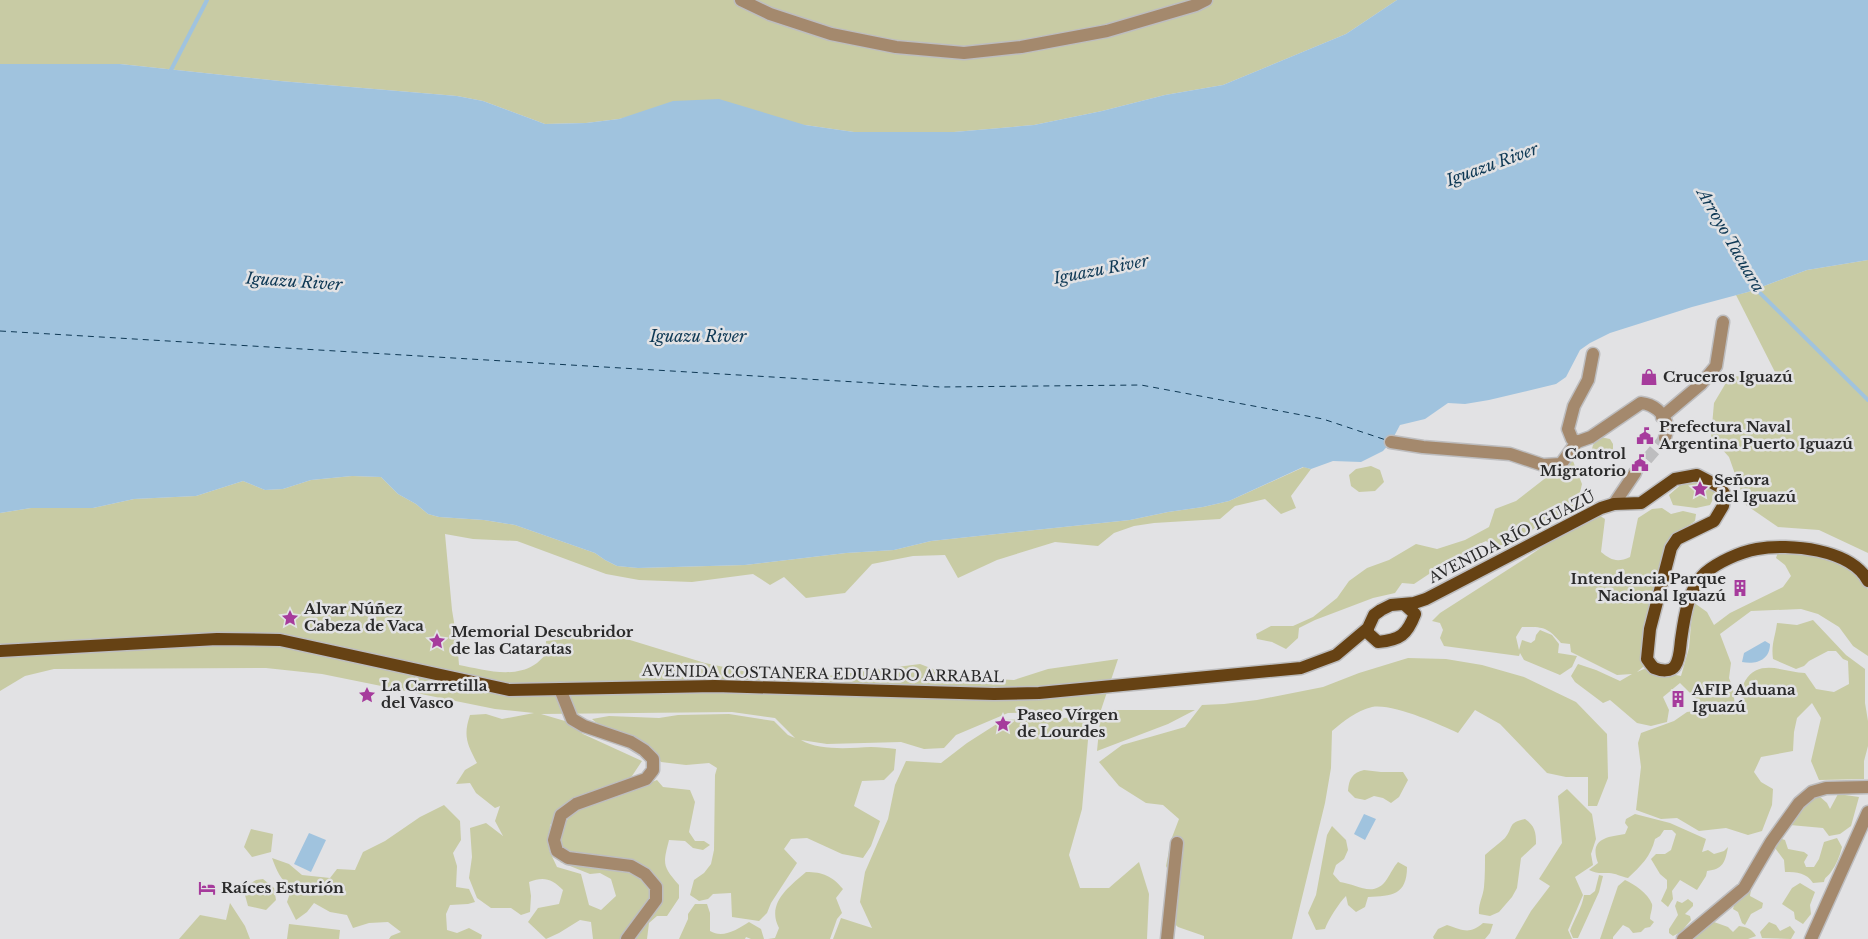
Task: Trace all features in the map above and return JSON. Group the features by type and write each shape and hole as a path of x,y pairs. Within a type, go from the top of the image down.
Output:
{"main road":[{"name":"AVENIDA RÍO IGUAZÚ","path":"1404,604 1426,599 1601,508 1614,504 1641,503 1675,479 1697,475 1720,487 1725,495 1723,506 1714,521 1677,539 1671,548 1650,629 1647,659 1654,668 1668,670 1674,668 1678,660 1684,620 1695,586 1704,574 1718,564 1744,552 1758,548 1798,548 1824,551 1846,560 1865,575 1868,581"},
{"name":"AVENIDA RÍO IGUAZÚ","path":"1415,614 1426,599"},
{"path":"1404,604 1415,614 1405,634 1391,640 1378,642 1368,633 1368,628 1374,614 1391,605 1404,604"},
{"name":"AVENIDA COSTANERA EDUARDO ARRABAL","path":"0,650 217,638 280,640 510,690 714,686 994,694 1039,693 1301,668 1336,655 1368,628"}],"street":[{"path":"741,0 770,14 832,34 896,47 964,53 1021,47 1107,31 1196,5 1206,0"},
{"path":"1662,417 1701,384 1716,366 1724,322"},
{"path":"1577,442 1572,439 1568,429 1574,406 1588,380 1593,354"},
{"path":"1391,442 1423,447 1510,454 1543,465 1561,464 1577,442 1591,437 1641,403 1650,404 1658,410 1667,425 1665,438"},
{"path":"1614,504 1635,473"},
{"path":"560,688 572,719 584,726 631,742 644,750 653,759 653,770 646,779 576,804 561,815 554,840 557,851 568,858 631,866 646,874 656,887 656,900 627,939"},
{"path":"1683,939 1744,888 1771,842 1799,803 1812,792 1826,788 1868,787"},
{"path":"1811,939 1868,812"},
{"path":"1167,939 1178,843"}],"green space":[{"path":"0,0 1397,0 1346,34 1223,85 1165,95 1102,111 1034,125 954,132 854,132 805,125 636,115 586,123 545,124 483,101 457,96 280,81 120,64 0,64"},
{"path":"1868,260 1868,553 1819,530 1778,527 1746,505 1729,457 1711,437 1714,403 1730,376 1778,378 1736,295 1807,270"},
{"path":"1600,437 1610,439 1613,444 1613,451 1608,455 1598,455 1592,449"},
{"path":"1573,461 1582,484 1578,501 1564,514 1548,518 1517,542 1499,550 1486,541 1477,545 1467,563 1450,560 1414,584 1402,583 1395,593 1373,598 1315,620 1299,628 1298,638 1286,649 1272,642 1257,639 1256,634 1271,626 1293,626 1313,617 1337,598 1349,581 1367,568 1389,560 1416,544 1437,549 1465,540 1489,527 1495,509 1516,501 1552,473"},
{"path":"1371,466 1380,470 1384,482 1375,491 1359,492 1351,486 1349,475 1356,469"},
{"path":"1304,467 1311,469 1291,496 1296,508 1281,514 1265,499 1235,506 1220,519 1134,526 1114,533 1098,546 1055,542 997,560 958,578 945,555 913,556 872,564 845,593 806,598 784,577 770,585 753,574 692,582 639,580 606,574 517,541 473,539 445,534 459,665 497,672 516,671 536,664 546,654 546,641 603,635 630,640 705,663 771,677 828,676 920,664 954,677 1014,680 1048,669 1118,659 1101,710 1008,713 956,735 944,748 924,749 901,742 827,744 801,740 808,744 826,747 896,749 894,770 884,780 862,781 854,806 880,821 871,846 863,858 842,854 807,838 791,839 784,849 797,863 771,903 767,913 759,921 732,917 731,893 713,894 708,899 699,901 690,895 694,880 704,873 711,864 714,850 715,775 717,768 709,763 686,765 661,762 641,741 630,735 604,727 592,719 609,716 659,718 678,715 729,714 774,721 788,735 795,738 775,718 732,712 541,714 565,721 583,734 642,761 632,776 610,793 565,805 550,825 549,850 557,867 581,874 589,905 601,910 616,896 611,879 600,873 590,874 560,862 563,859 624,870 636,875 649,887 651,901 622,939 593,939 591,922 580,920 546,939 528,922 538,908 559,904 563,890 548,880 539,879 529,882 531,896 530,912 521,915 511,908 491,908 477,898 469,878 472,857 470,828 486,823 503,836 495,821 500,806 495,808 476,793 470,783 456,784 465,770 477,763 467,740 470,715 486,714 502,719 534,713 495,709 322,674 266,668 54,669 25,676 0,691 0,513 31,508 93,508 134,499 196,496 243,481 265,490 283,489 311,480 352,476 381,477 398,494 416,504 428,514 439,517 484,520 515,525 595,553 617,566 638,568 745,565 846,553 894,550 931,541 1130,520 1229,501"},
{"path":"1706,477 1718,490 1710,505 1696,508 1673,505 1669,495 1685,481"},
{"path":"1662,508 1671,514 1683,511 1696,514 1695,521 1684,529 1676,543 1644,653 1643,667 1637,672 1644,669 1681,676 1689,648 1693,602 1707,612 1714,625 1730,613 1783,587 1791,576 1785,565 1776,558 1779,549 1822,548 1863,575 1868,590 1868,656 1853,646 1839,627 1818,614 1801,609 1751,611 1720,634 1731,663 1729,678 1733,689 1735,706 1740,700 1745,681 1757,670 1765,668 1805,673 1816,689 1834,692 1849,684 1848,661 1843,659 1836,651 1828,651 1796,669 1773,659 1773,645 1777,623 1797,625 1813,620 1846,655 1865,669 1868,746 1864,761 1864,779 1819,780 1811,761 1821,718 1812,703 1797,718 1793,751 1761,757 1754,772 1761,782 1773,789 1772,805 1762,831 1748,835 1726,828 1699,831 1677,818 1661,819 1636,810 1641,767 1638,743 1641,733 1674,721 1687,712 1709,709 1726,714 1734,706 1724,708 1710,707 1698,700 1680,683 1663,697 1669,710 1667,722 1651,726 1637,723 1610,700 1603,703 1575,682 1571,676 1578,664 1620,681 1632,674 1617,675 1571,652 1570,644 1561,643 1548,630 1522,627 1516,637 1519,650 1522,640 1531,643 1535,640 1540,630 1552,635 1559,644 1558,653 1577,656 1572,667 1560,675 1524,660 1520,653 1519,656 1444,646 1440,638 1443,630 1440,623 1432,621 1440,613 1580,521 1597,514 1605,519 1601,552 1614,560 1630,557 1638,518 1652,509"},
{"path":"1408,658 1446,659 1482,665 1524,677 1576,702 1607,734 1608,778 1597,806 1588,806 1588,777 1566,777 1547,773 1500,724 1475,710 1458,733 1403,711 1372,707 1355,714 1332,731 1331,768 1325,803 1292,939 1204,939 1204,936 1178,927 1168,918 1173,881 1166,866 1171,840 1179,819 1163,805 1146,803 1119,786 1099,762 1122,745 1185,727 1202,705 1257,700 1323,687 1359,673"},
{"path":"1101,710 1195,710 1168,724 1097,751"},
{"path":"1090,717 1082,809 1069,855 1080,888 1109,888 1139,862 1149,894 1147,939 833,939 841,918 872,928 860,902 865,872 888,819 895,785 906,761 941,763 967,743 1003,720"},
{"path":"1364,770 1403,772 1408,780 1399,797 1391,803 1383,798 1374,796 1365,800 1355,798 1348,791 1349,783 1354,775"},
{"path":"657,780 663,787 690,790 695,802 689,832 695,841 704,841 710,845 703,850 693,848 685,841 669,840 665,864 669,873 679,885 679,898 667,916 657,916 649,923 647,939 633,939 659,905 650,874 562,849 561,838 566,822 578,810 621,795 631,786 647,784"},
{"path":"1567,789 1592,814 1596,839 1591,854 1593,865 1575,877 1583,895 1568,930 1572,939 1515,939 1531,911 1550,886 1539,879 1562,843 1558,796"},
{"path":"1838,794 1859,797 1851,826 1840,834 1829,836 1823,828 1790,825 1798,812 1818,795 1827,803 1830,809"},
{"path":"444,805 460,821 461,840 453,853 457,866 456,887 469,889 475,902 450,905 446,914 447,930 457,933 469,928 482,935 481,939 389,939 391,936 401,932 388,922 369,923 353,928 347,915 330,912 314,903 307,912 296,920 287,902 292,887 277,871 272,858 289,864 302,875 330,878 337,869 355,870 363,852 385,841 420,817"},
{"path":"1635,814 1670,823 1706,839 1702,852 1708,850 1714,854 1724,851 1728,847 1724,861 1717,869 1707,871 1697,890 1680,880 1672,891 1673,899 1668,907 1661,901 1667,888 1667,880 1660,874 1651,859 1656,854 1665,854 1671,850 1676,834 1672,830 1664,830 1655,839 1651,851 1645,860 1628,878 1589,870 1598,863 1596,849 1598,844 1606,838 1625,834 1628,827 1625,823 1626,819"},
{"path":"1525,819 1534,830 1536,844 1521,858 1517,888 1499,912 1490,916 1479,914 1484,887 1485,855 1505,838 1513,824"},
{"path":"1332,826 1346,840 1348,850 1344,859 1336,865 1333,874 1340,882 1365,889 1377,888 1387,879 1398,862 1407,867 1406,876 1401,889 1384,896 1368,897 1365,907 1356,912 1348,905 1346,896 1334,912 1325,929 1316,930 1308,913 1316,895 1327,835"},
{"path":"251,829 273,834 271,852 252,857 244,847"},
{"path":"1779,838 1785,840 1788,849 1804,852 1808,855 1804,862 1806,867 1814,867 1819,859 1824,842 1837,838 1842,847 1836,863 1824,882 1813,883 1808,877 1801,874 1785,872 1784,860 1775,848 1774,843"},
{"path":"806,872 827,876 843,889 836,898 842,913 837,919 830,939 768,939 775,938 779,928 775,911 777,903 781,896"},
{"path":"1599,875 1603,876 1599,892 1578,938 1573,938 1570,931 1584,895 1590,895 1595,891"},
{"path":"263,879 274,888 276,900 266,910 248,906 243,888 256,880"},
{"path":"1625,880 1640,889 1650,900 1652,906 1650,919 1654,922 1650,927 1645,928 1641,932 1633,933 1623,925 1613,939 1600,939 1618,886"},
{"path":"1800,883 1815,892 1810,905 1811,914 1803,924 1795,919 1794,912 1782,904 1792,888"},
{"path":"1749,886 1751,890 1750,896 1763,903 1762,908 1751,914 1745,925 1742,923 1738,912 1733,909 1735,902 1743,898"},
{"path":"1688,899 1693,903 1693,906 1685,914 1690,916 1691,920 1681,932 1673,936 1669,933 1669,929 1678,915 1675,906 1677,901 1682,903"},
{"path":"230,903 245,926 250,939 179,939 200,915 226,920"},
{"path":"695,904 707,904 710,913 710,931 725,934 749,922 761,929 764,939 746,937 745,939 679,939 688,919 688,914"},
{"path":"1714,922 1728,927 1733,932 1739,926 1747,928 1756,936 1748,939 1690,939"},
{"path":"1769,922 1776,925 1780,931 1790,926 1795,932 1791,939 1762,938 1760,932"},
{"path":"1483,923 1493,924 1490,933 1485,939 1434,939 1433,937 1438,929 1447,925 1462,930 1470,930"},
{"path":"289,924 340,930 339,939 287,939"}],"water":[{"name":"Iguazu River","path":"1397,0 1868,0 1868,260 1807,270 1748,292 1692,307 1610,333 1580,350 1566,377 1556,384 1489,400 1465,404 1448,403 1425,419 1400,425 1391,442 1383,451 1361,462 1333,461 1311,469 1303,467 1229,501 1130,520 931,541 894,550 846,553 745,565 638,568 617,566 595,553 515,525 484,520 439,517 428,514 416,504 398,494 381,477 352,476 311,480 283,489 265,490 243,481 196,496 134,499 93,508 31,508 0,513 0,64 120,64 280,81 457,96 483,101 545,124 586,123 619,119 673,101 719,99 805,125 854,132 954,132 1034,125 1102,111 1165,95 1223,85 1346,34"},
{"path":"1765,641 1770,644 1765,658 1752,663 1742,662 1744,653"},
{"path":"1364,814 1376,819 1365,840 1354,834"},
{"path":"309,833 326,840 311,872 294,864"}],"waterway":[{"path":"170,72 207,0"},
{"name":"Arroyo Tacuara","path":"1753,285 1868,400"}],"ferry route":[{"path":"0,331 940,387 1141,385 1323,419 1386,440"}],"tunnel":[{"path":"1635,473 1665,438"}],"place":[{"name":"Cruceros Iguazú","path":"1649,377"},
{"name":"Prefectura Naval Argentina Puerto Iguazú","path":"1645,436"},
{"name":"Control Migratorio","path":"1640,463"},
{"name":"Señora del Iguazú","path":"1700,489"},
{"name":"Intendencia Parque Nacional Iguazú","path":"1740,588"},
{"name":"Alvar Núñez Cabeza de Vaca","path":"290,618"},
{"name":"Memorial Descubridor de las Cataratas","path":"437,641"},
{"name":"La Carrretilla del Vasco","path":"367,695"},
{"name":"AFIP Aduana Iguazú","path":"1678,699"},
{"name":"Paseo Vírgen de Lourdes","path":"1003,724"},
{"name":"Raíces Esturión","path":"207,888"}]}
